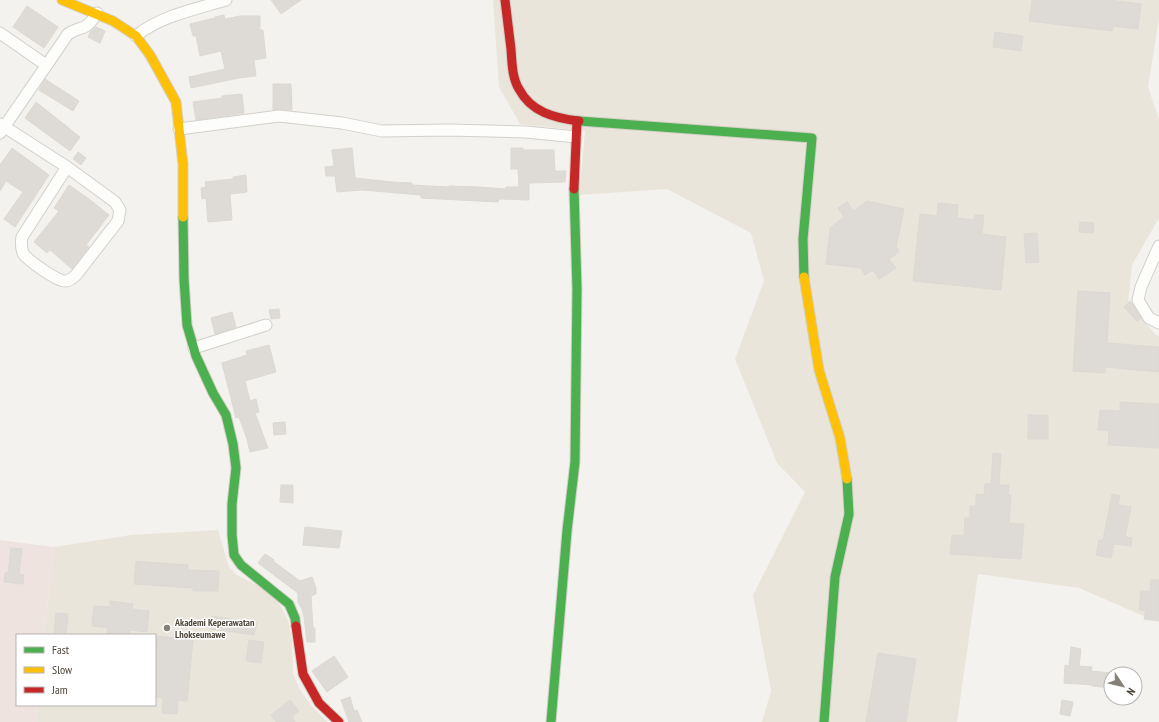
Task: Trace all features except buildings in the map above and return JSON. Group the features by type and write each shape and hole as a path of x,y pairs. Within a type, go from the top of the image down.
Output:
{"street":[{"path":"62,0 97,13 113,21 136,36 150,55 176,102 183,164 184,287 187,325 196,356 226,415 233,444 236,468 232,504 232,535 234,555 241,565 289,604 295,618 303,674 319,703 339,722"},
{"path":"136,36 146,28 161,21 226,0"},
{"path":"505,0 513,70 518,88 527,100 539,110 553,117 577,121 812,138 803,239 804,279 819,370 840,438 848,483 849,514 835,577 824,722"},
{"path":"67,167 22,237 21,244 23,253 28,258 55,278 63,281 70,280 76,275 118,221 120,210 115,202 67,167 1,128 68,34 86,26 91,22 97,13"},
{"path":"0,33 46,65"},
{"path":"180,129 279,116 342,123 382,131 457,130 526,132 576,137"},
{"path":"551,722 567,531 575,462 577,289 575,238 577,121"},
{"path":"1159,246 1141,287 1138,300 1149,318 1159,323"},
{"path":"194,348 266,325"}],"shaded area":[{"path":"493,0 1159,0 1159,19 1148,87 1159,119 1159,218 1132,265 1128,303 1156,335 1159,336 1159,621 1148,618 1079,588 978,574 957,722 762,722 771,691 753,595 805,492 777,463 735,359 764,281 751,233 667,189 579,195 585,131 520,124 499,87"},
{"name":"Akademi Keperawatan Lhokseumawe","path":"218,530 229,567 237,575 274,594 288,620 292,641 293,673 299,688 311,705 327,722 35,722 37,706 156,706 156,634 44,634 54,547 131,535"},
{"path":"0,540 54,547 44,634 16,634 16,706 37,706 35,722 0,722"}],"traffic: fast":[{"path":"579,121 812,138 803,239 804,277"},
{"path":"551,722 567,531 575,462 577,289 574,189"},
{"path":"183,217 184,279 187,325 196,356 213,393 226,415 233,444 236,468 232,504 232,535 234,555 241,565 289,604 295,618 296,626"},
{"path":"824,722 835,577 849,514 847,479"}],"traffic: slow":[{"path":"62,0 113,21 136,36 150,55 176,102 183,164 183,217"},
{"path":"804,277 819,370 840,438 847,479"}],"traffic: jam":[{"path":"505,0 513,70 519,89 530,103 544,112 552,116 579,121"},
{"path":"574,189 577,121"},
{"path":"296,626 303,674 319,703 339,722"}],"place":[{"name":"Akademi Keperawatan Lhokseumawe","path":"167,628"}]}
